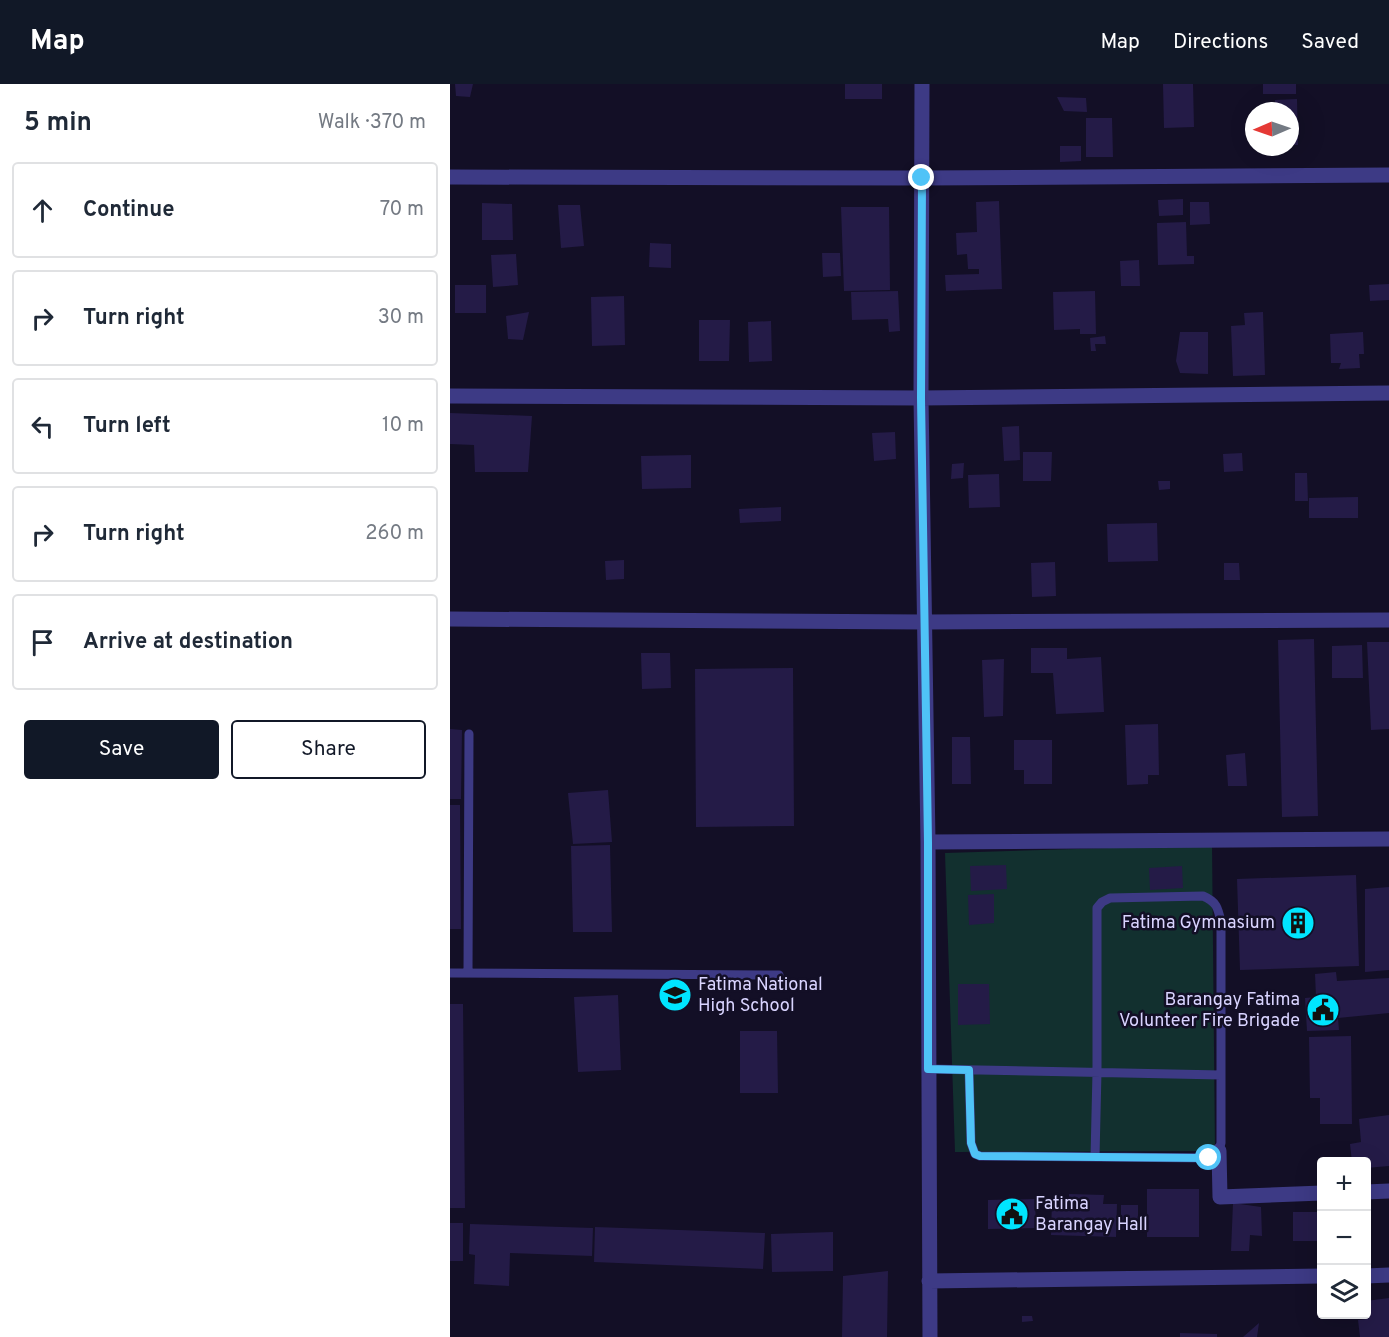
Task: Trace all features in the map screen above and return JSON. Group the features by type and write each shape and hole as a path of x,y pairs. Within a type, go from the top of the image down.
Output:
{"street":[{"path":"922,84 921,398 928,842 930,1337"},
{"path":"450,177 922,178 1389,175"},
{"path":"450,396 921,398 1389,393"},
{"path":"450,619 925,622 1389,620"},
{"path":"928,842 1389,839"},
{"path":"1219,1151 1220,1197 1317,1193"},
{"path":"1371,1192 1389,1191"},
{"path":"1371,1276 1389,1275"},
{"path":"929,1281 1317,1276"}],"lane":[{"path":"468,973 469,734"},
{"path":"969,1070 971,1143 975,1154 980,1156 1209,1158 1215,1155 1221,1143 1221,922 1219,910 1213,900 1203,896 1110,898 1097,908 1095,1157"},
{"path":"450,973 779,975"},
{"path":"928,1069 1221,1076"}],"green space":[{"path":"1212,845 1215,1151 955,1152 945,853"}],"building":[{"path":"455,84 473,84 470,97 456,96"},
{"path":"845,84 882,84 882,99 845,99"},
{"path":"1163,84 1193,84 1194,127 1164,128"},
{"path":"1263,84 1296,84 1296,94 1263,94"},
{"path":"1057,97 1086,98 1087,112 1064,111"},
{"path":"1297,99 1297,102 1275,102 1275,100"},
{"path":"1086,118 1112,118 1113,157 1086,157"},
{"path":"1060,146 1081,146 1081,161 1060,162"},
{"path":"1183,199 1183,215 1159,216 1158,200"},
{"path":"999,201 1002,289 946,291 945,275 979,274 979,269 968,269 967,254 957,255 956,233 977,232 976,202"},
{"path":"1190,202 1209,202 1210,224 1190,225"},
{"path":"482,203 512,204 513,240 482,240"},
{"path":"558,205 580,205 584,246 561,248"},
{"path":"841,207 889,207 890,290 844,291"},
{"path":"1186,222 1187,256 1194,256 1194,264 1158,265 1157,223"},
{"path":"650,243 671,244 671,268 649,267"},
{"path":"822,253 840,253 841,276 823,277"},
{"path":"516,254 518,285 493,287 491,255"},
{"path":"1139,260 1140,286 1121,286 1120,261"},
{"path":"1389,284 1389,300 1370,301 1369,285"},
{"path":"455,285 486,285 486,313 455,313"},
{"path":"898,291 900,331 889,332 888,319 852,320 851,292"},
{"path":"1095,291 1096,334 1080,334 1080,329 1054,330 1053,292"},
{"path":"624,296 625,345 592,346 591,297"},
{"path":"529,312 523,340 508,339 506,316"},
{"path":"1263,312 1265,375 1233,376 1231,326 1245,325 1244,313"},
{"path":"699,320 730,320 729,361 699,361"},
{"path":"771,321 772,361 749,362 748,322"},
{"path":"1180,332 1208,332 1208,374 1180,373 1176,361"},
{"path":"1363,332 1364,354 1359,354 1360,368 1339,369 1341,363 1331,363 1330,334"},
{"path":"1105,336 1106,344 1095,344 1096,351 1091,351 1090,338"},
{"path":"450,413 532,416 528,472 475,472 474,445 450,444"},
{"path":"1019,426 1020,460 1004,461 1002,427"},
{"path":"895,432 896,459 874,461 872,433"},
{"path":"1023,452 1052,452 1051,481 1023,481"},
{"path":"1242,453 1243,471 1224,472 1223,454"},
{"path":"691,455 691,488 642,489 641,456"},
{"path":"964,463 963,478 951,479 952,464"},
{"path":"1295,473 1307,473 1308,501 1295,501"},
{"path":"999,474 1000,507 969,508 968,475"},
{"path":"1158,481 1170,481 1170,489 1159,490"},
{"path":"1358,497 1358,518 1309,518 1309,498"},
{"path":"781,507 781,521 740,523 739,509"},
{"path":"1157,523 1158,561 1108,562 1107,524"},
{"path":"624,560 624,579 606,580 605,561"},
{"path":"1055,562 1056,596 1032,597 1031,563"},
{"path":"1224,563 1239,563 1240,580 1224,580"},
{"path":"1314,639 1318,816 1282,817 1278,640"},
{"path":"1367,642 1389,642 1389,729 1371,730"},
{"path":"1362,645 1363,678 1332,678 1332,646"},
{"path":"1031,648 1067,648 1067,659 1101,657 1104,712 1056,714 1053,673 1031,673"},
{"path":"641,653 670,653 671,688 642,689"},
{"path":"1004,659 1003,716 984,717 982,660"},
{"path":"793,668 794,826 696,827 695,669"},
{"path":"1158,724 1159,775 1148,775 1148,784 1127,785 1125,725"},
{"path":"450,729 462,730 461,799 450,799"},
{"path":"952,737 970,737 971,784 952,784"},
{"path":"1014,740 1052,740 1052,784 1024,784 1024,770 1014,770"},
{"path":"1245,753 1247,786 1228,786 1226,755"},
{"path":"608,790 612,842 573,844 568,793"},
{"path":"450,805 460,805 461,929 450,929"},
{"path":"610,845 612,932 573,932 571,846"},
{"path":"1006,865 1007,889 971,891 970,866"},
{"path":"1182,866 1183,888 1150,890 1149,868"},
{"name":"Fatima Gymnasium","path":"1356,875 1359,966 1240,970 1237,879"},
{"path":"1389,887 1389,970 1365,972 1365,889"},
{"path":"994,894 994,923 969,925 968,895"},
{"path":"1336,972 1337,981 1389,978 1389,1013 1338,1018 1339,1030 1307,1031 1305,998 1316,997 1315,974"},
{"path":"958,984 989,984 990,1024 958,1025"},
{"path":"618,995 621,1070 578,1072 574,997"},
{"path":"450,1004 463,1004 465,1208 450,1208"},
{"path":"740,1031 777,1031 778,1093 740,1093"},
{"path":"1351,1036 1352,1124 1320,1124 1320,1098 1310,1098 1309,1037"},
{"path":"1389,1115 1389,1166 1371,1168 1371,1157 1351,1157 1350,1144 1361,1142 1359,1119"},
{"path":"1147,1189 1199,1189 1199,1237 1147,1237"},
{"path":"1069,1194 1104,1195 1103,1204 1117,1204 1116,1237 1051,1235 1052,1200 1069,1200"},
{"name":"Fatima Barangay Hall","path":"1035,1199 1036,1228 988,1229 988,1200"},
{"path":"1233,1203 1261,1207 1262,1236 1250,1235 1249,1251 1231,1251"},
{"path":"1121,1205 1138,1205 1138,1228 1121,1229"},
{"path":"1293,1212 1317,1212 1317,1241 1293,1241"},
{"path":"450,1223 463,1223 463,1261 450,1261"},
{"path":"470,1224 593,1228 592,1256 510,1253 509,1286 474,1284 475,1255 469,1254"},
{"path":"595,1227 765,1233 763,1269 594,1262"},
{"path":"833,1232 833,1271 772,1272 771,1234"},
{"path":"888,1271 887,1337 842,1337 843,1276"},
{"path":"1389,1298 1389,1337 1360,1337 1358,1320 1371,1319 1371,1300"},
{"path":"1022,1316 1032,1316 1033,1321 1022,1322"},
{"path":"1259,1323 1257,1337 1243,1337"},
{"path":"1180,1333 1217,1334 1217,1337 1180,1337"}],"place":[{"name":"Fatima Gymnasium","path":"1298,923"},
{"name":"Fatima National High School","path":"675,995"},
{"name":"Barangay Fatima Volunteer Fire Brigade","path":"1323,1010"},
{"name":"Fatima Barangay Hall","path":"1012,1214"}],"route":[{"path":"922,178 921,398 928,842 928,1069 969,1070 971,1143 975,1154 980,1156 1209,1158"}]}
